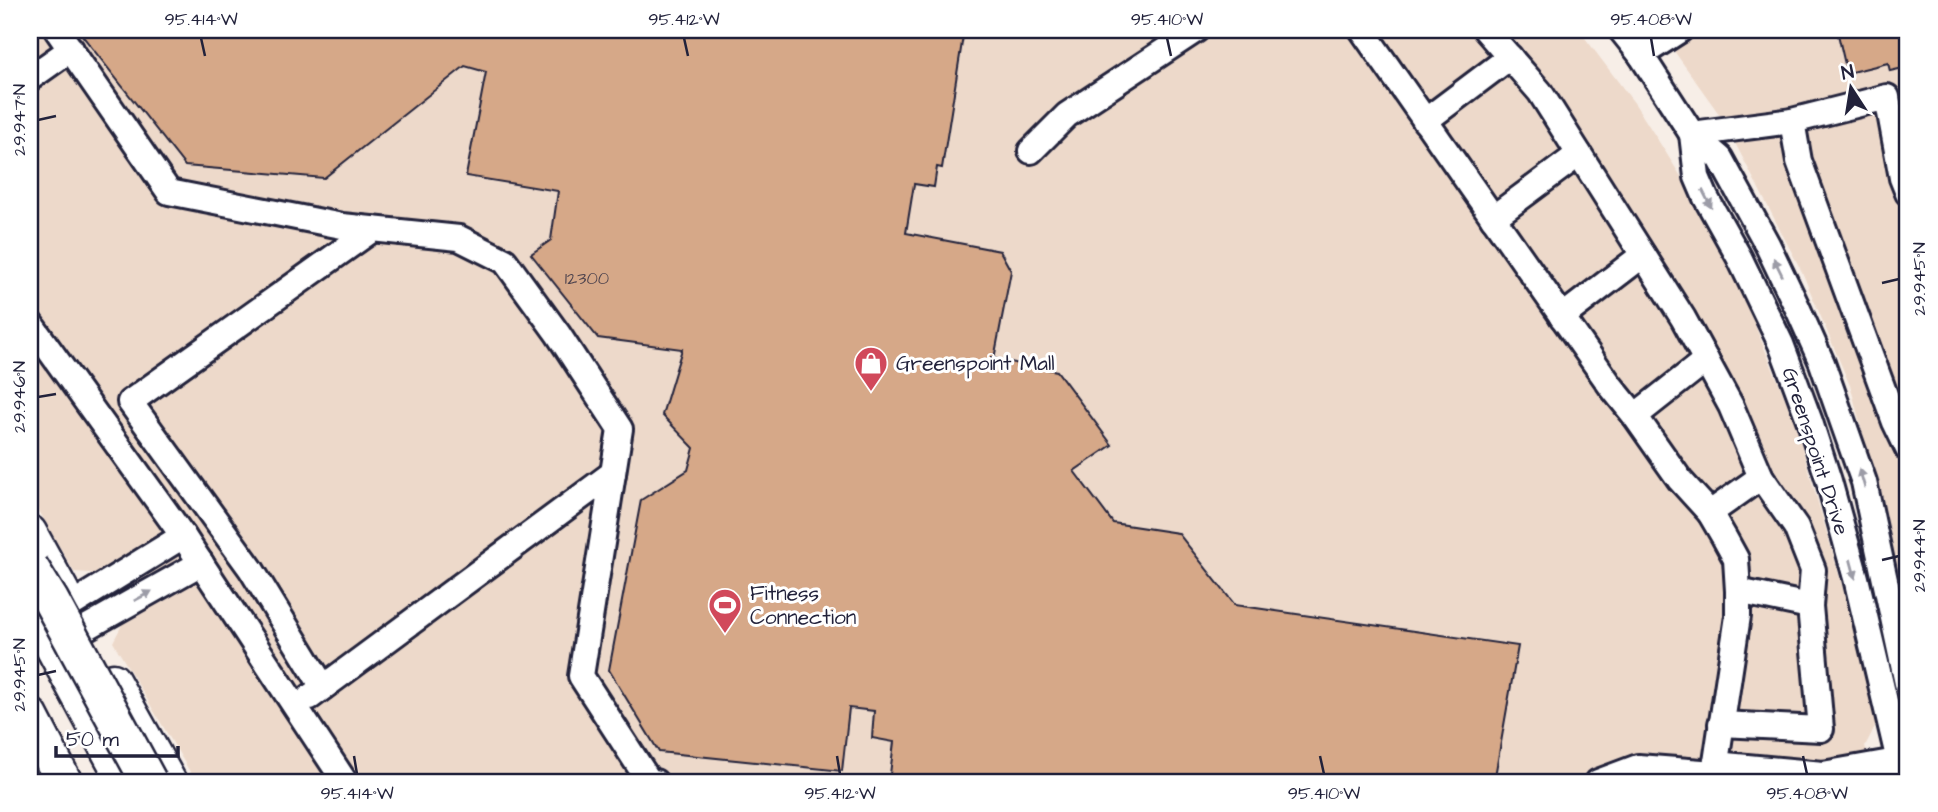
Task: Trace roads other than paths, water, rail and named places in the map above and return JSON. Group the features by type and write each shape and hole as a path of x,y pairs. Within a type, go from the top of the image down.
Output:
{"highway":[{"path":"30,567 149,782"},
{"path":"30,595 168,782"},
{"path":"30,604 126,782"},
{"path":"30,716 64,782"}],"main road":[{"path":"30,533 168,782"}],"street":[{"path":"1031,151 1067,115 1196,30"},
{"path":"1362,30 1610,385 1680,480 1710,513 1736,559 1738,616 1714,773"},
{"path":"1486,30 1540,92 1683,318 1731,406 1761,477 1796,527 1813,570 1810,606 1821,729 1721,724"},
{"name":"Greenspoint Drive","path":"1621,30 1641,55 1692,134 1720,158 1767,244 1822,363 1864,482 1908,688"},
{"path":"1641,55 1680,30"},
{"path":"30,78 64,39 169,192 342,226 459,238 505,261 558,334 620,429 581,676 651,782"},
{"path":"1425,121 1510,57"},
{"path":"1692,134 1792,121 1887,97 1902,178 1908,193"},
{"path":"1792,121 1799,160 1895,422 1908,449"},
{"name":"Greenspoint Drive","path":"1692,134 1697,177 1781,344 1813,432 1856,578 1904,767"},
{"path":"1493,218 1579,153"},
{"path":"102,423 373,229"},
{"path":"1562,317 1643,255"},
{"path":"30,323 183,536 345,782"},
{"path":"1635,416 1706,360"},
{"path":"130,402 251,569 323,687"},
{"path":"296,708 613,473"},
{"path":"1710,513 1761,477"},
{"path":"77,617 183,536"},
{"path":"77,617 201,563"},
{"path":"1738,591 1810,606"},
{"path":"1598,782 1638,767 1714,773 1823,774 1904,767"}],"place":[{"name":"Greenspoint Mall","path":"871,393"},
{"name":"Fitness Connection","path":"725,635"}]}
